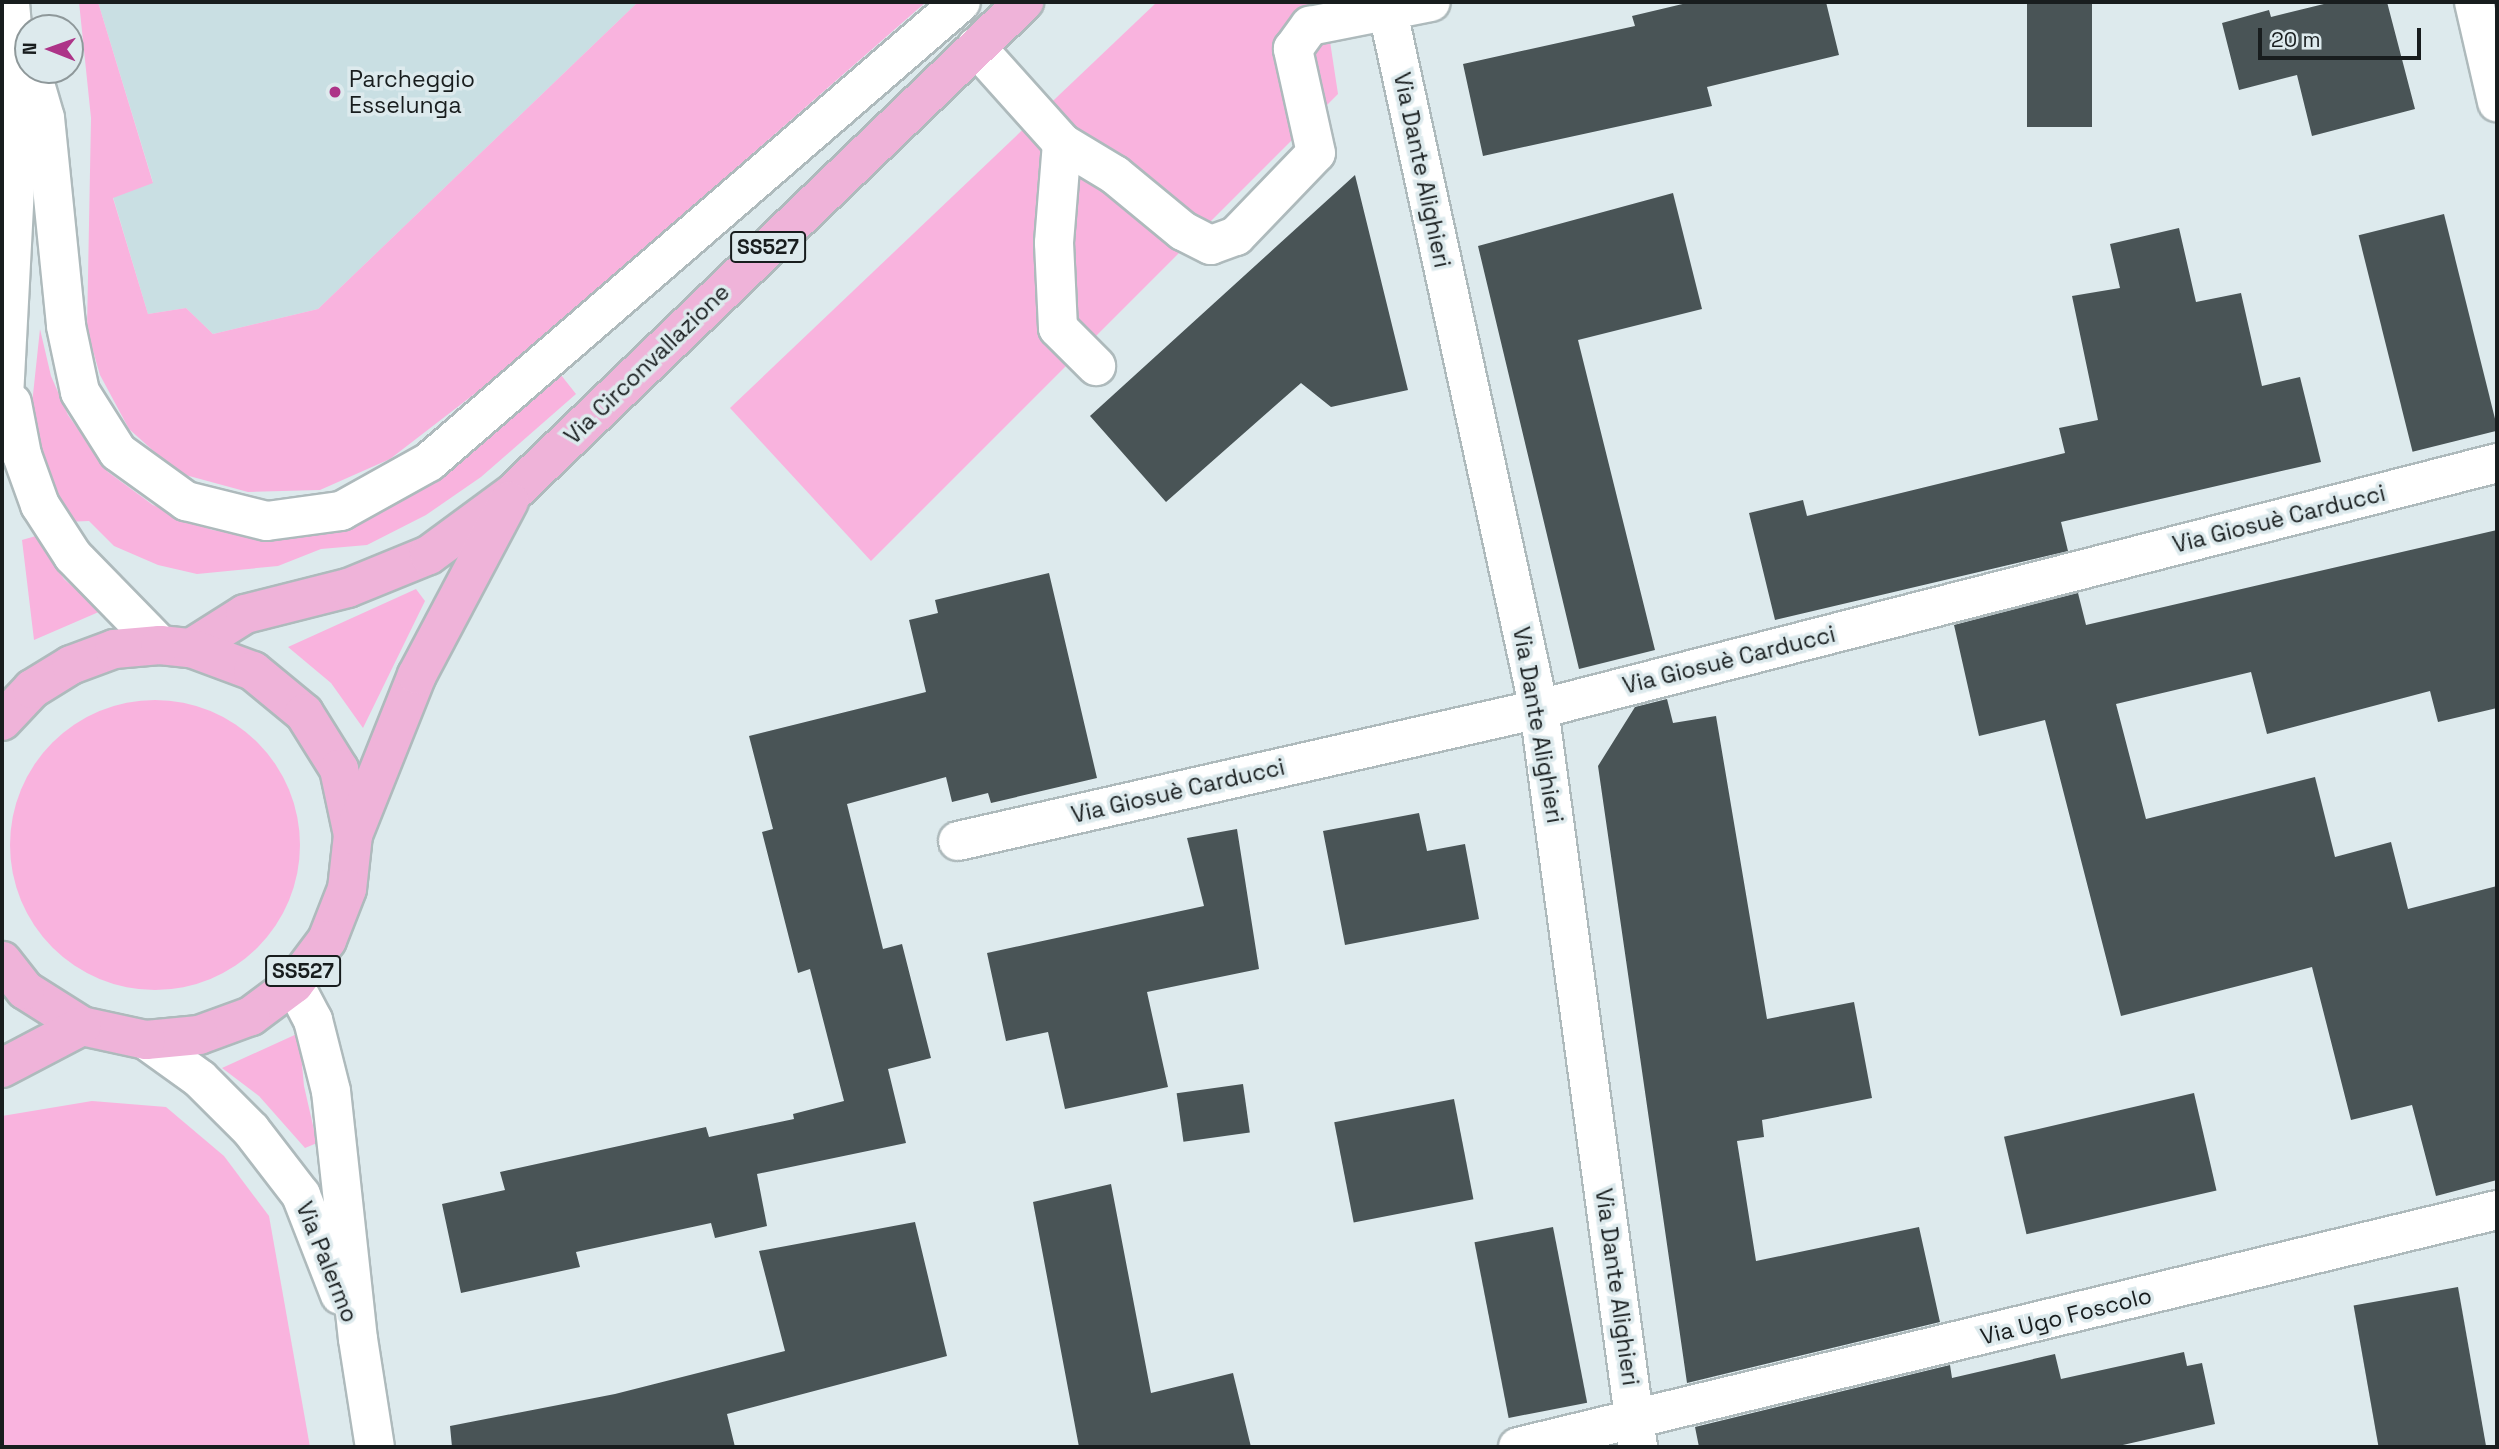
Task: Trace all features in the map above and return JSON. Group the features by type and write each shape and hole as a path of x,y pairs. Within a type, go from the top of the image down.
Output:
{"main road":[{"name":"Via Circonvallazione","path":"175,647 245,614 348,588 429,555 513,493 1024,2"},
{"name":"Via Circonvallazione","path":"353,835 417,675 513,493"},
{"name":"SS527","path":"2,721 32,690 71,665 114,649 175,647 253,671 304,713 339,769 353,835 347,890 327,940 294,984 251,1016 200,1035 146,1040 82,1026 25,990 2,961"},
{"path":"2,1068 82,1026"}],"street":[{"path":"2,435 19,110 11,2"},
{"path":"35,84 45,118 66,326 80,392 118,452 186,501 267,522 341,511 429,463 961,2"},
{"path":"976,47 1062,143 1115,175 1183,231 1210,245 1236,236 1316,153 1293,49 1310,26 1430,2"},
{"path":"2474,2 2497,102"},
{"name":"Via Dante Alighieri","path":"1388,12 1539,709 1637,1434"},
{"path":"1062,143 1054,243 1058,328 1096,366"},
{"path":"6,372 22,455 40,505 73,556 175,647"},
{"name":"Via Giosuè Carducci","path":"958,841 1539,709 2497,463"},
{"name":"Via Palermo","path":"294,984 313,1020 331,1091 358,1339 375,1447"},
{"name":"Via Palermo","path":"146,1040 200,1079 251,1130 301,1195 358,1339"},
{"name":"Via Ugo Foscolo","path":"1518,1447 1637,1434 2497,1210"}],"shaded area":[{"path":"79,2 98,2 153,183 113,198 148,314 186,308 213,334 318,309 638,2 926,2 499,375 390,459 320,490 248,492 178,473 129,429 100,375 87,330 91,118 84,50 84,14 80,14"},
{"name":"Parcheggio Esselunga","path":"98,2 638,2 318,309 213,334 186,308 148,314 113,197 153,182"},
{"path":"1157,2 1324,2 1338,94 871,561 730,408"},
{"path":"40,329 51,376 68,415 108,472 153,505 212,530 282,536 345,526 403,501 561,375 576,394 481,477 426,515 367,545 321,549 278,566 197,574 158,565 114,546 89,521 63,522 36,461 32,404"},
{"path":"36,536 64,579 101,611 34,640 22,540"},
{"path":"416,589 425,601 363,728 331,683 288,647"},
{"path":"155,700 197,706 223,717 247,733 267,753 283,777 294,803 300,845 294,887 283,913 267,937 247,957 223,973 197,984 155,990 113,984 87,973 63,957 43,937 27,913 16,887 10,845 16,803 27,777 43,753 63,733 87,717 113,706"},
{"path":"299,1033 304,1086 317,1143 305,1148 259,1096 222,1068"},
{"path":"92,1101 166,1107 224,1156 269,1216 310,1447 2,1447 2,1116"}],"building":[{"path":"1691,2 1826,2 1839,55 1707,87 1712,106 1483,156 1463,64 1635,26 1632,16"},
{"path":"2027,2 2092,2 2092,127 2027,127"},
{"path":"2332,2 2387,2 2415,109 2312,136 2297,75 2239,90 2222,23 2269,10 2271,17"},
{"path":"1355,175 1408,390 1331,407 1301,383 1166,502 1090,416"},
{"path":"1673,193 1702,309 1578,340 1655,650 1579,669 1478,246"},
{"path":"2444,214 2497,431 2413,452 2359,235"},
{"path":"2179,228 2196,302 2241,293 2262,386 2300,377 2321,462 2061,522 2068,551 1775,620 1749,513 1803,500 1807,516 2065,453 2059,428 2098,420 2072,296 2120,288 2110,244"},
{"path":"2497,530 2497,708 2438,722 2430,691 2267,734 2251,672 2116,704 2146,819 2315,777 2335,857 2391,842 2408,909 2497,886 2497,1180 2436,1196 2412,1105 2351,1120 2312,967 2121,1016 2045,720 1979,736 1954,625 2078,593 2086,625"},
{"path":"1049,573 1097,778 991,803 988,793 952,802 946,777 847,804 883,949 902,944 931,1058 888,1069 906,1143 757,1174 767,1226 715,1238 711,1223 576,1252 580,1267 461,1293 442,1204 505,1190 500,1172 706,1127 709,1137 794,1119 793,1114 844,1101 810,969 798,973 762,832 773,829 749,736 926,692 909,620 938,613 935,600"},
{"path":"1667,699 1673,723 1716,716 1767,1019 1854,1002 1872,1098 1762,1120 1764,1137 1737,1141 1756,1261 1919,1227 1940,1322 1687,1383 1598,766 1635,707"},
{"path":"1419,813 1427,851 1465,844 1479,919 1345,945 1323,831"},
{"path":"1237,829 1259,969 1147,992 1168,1087 1065,1109 1048,1032 1006,1041 987,953 1204,906 1187,838"},
{"path":"1243,1084 1250,1133 1183,1142 1177,1093"},
{"path":"2194,1093 2216,1190 2026,1234 2004,1137"},
{"path":"1454,1099 1473,1199 1354,1222 1334,1122"},
{"path":"1111,1184 1151,1393 1233,1373 1251,1447 1079,1447 1033,1202"},
{"path":"915,1222 947,1356 727,1414 735,1447 452,1447 450,1426 615,1394 785,1351 759,1251"},
{"path":"1553,1227 1587,1403 1509,1418 1474,1242"},
{"path":"2458,1287 2486,1447 2379,1447 2354,1305"},
{"path":"2184,1352 2187,1366 2202,1363 2215,1424 2114,1447 1699,1447 1695,1427 1950,1365 1952,1378 2055,1354 2061,1379"}],"place":[{"name":"Parcheggio Esselunga","path":"335,92"}]}
